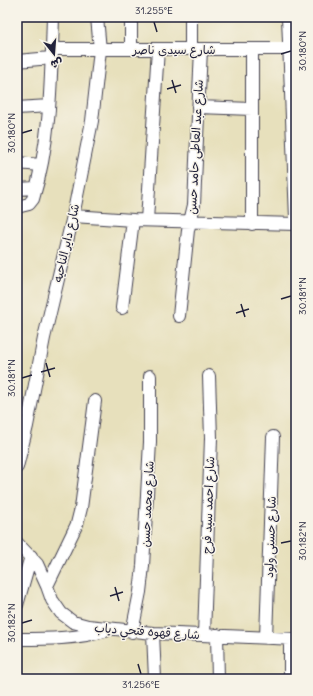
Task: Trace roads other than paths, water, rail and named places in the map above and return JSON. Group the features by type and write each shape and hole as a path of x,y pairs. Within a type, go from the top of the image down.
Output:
{"street":[{"path":"17,207 29,204 33,199 41,165 49,106 53,17"},
{"name":"شارع داير الناحيه","path":"17,467 27,426 44,338 73,216 92,121 100,50 97,17"},
{"path":"131,17 131,50"},
{"name":"شارع عبد العاطى حامد حسن","path":"179,316 188,230 194,205 198,107 196,49 191,17"},
{"path":"288,17 293,49 296,219"},
{"path":"147,220 158,49"},
{"path":"252,49 252,224"},
{"name":"شارع سيدى ناصر","path":"17,61 52,54 100,50 293,49"},
{"path":"17,108 49,106"},
{"path":"198,107 252,109"},
{"path":"17,163 41,165"},
{"path":"17,189 36,188"},
{"path":"73,216 133,220 296,224"},
{"path":"122,308 133,220"},
{"name":"شارع محمد حسن","path":"132,632 140,592 143,566 150,442 150,376"},
{"name":"شارع احمد سيد فرح","path":"204,634 210,438 209,376"},
{"path":"47,586 77,524 81,508 95,401"},
{"name":"شارع حسنى ولود","path":"266,638 273,437"},
{"name":"شارع قهوه فتحي دياب","path":"17,543 37,564 52,600 61,613 73,622 88,626 132,632 293,639"},
{"path":"17,605 31,556"},
{"path":"17,639 89,636 110,629"},
{"path":"153,633 155,679"},
{"path":"217,635 218,679"},
{"path":"290,679 293,639"}]}
